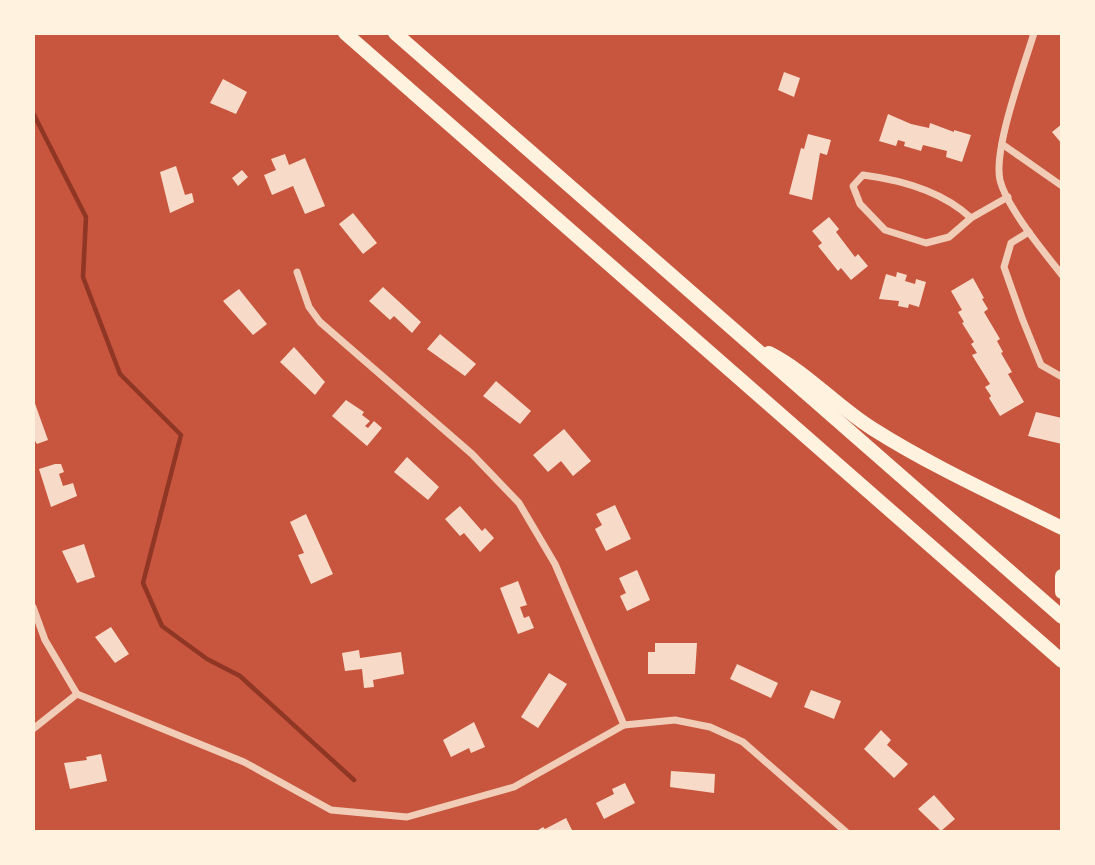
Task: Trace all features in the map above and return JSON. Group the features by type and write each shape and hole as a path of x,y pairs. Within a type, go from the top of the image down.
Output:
{"highway":[{"path":"345,33 1062,661"},
{"path":"395,33 1062,617"},
{"path":"749,343 794,368 850,413 896,443 1062,528"},
{"path":"1062,576 1062,592"}],"street":[{"path":"1034,33 1002,144 1000,179 1029,232 1062,275"},
{"path":"1002,144 1062,187"},
{"path":"971,218 942,196 884,178 863,175 853,186 860,204 885,230 926,243 949,237 971,218 1008,197"},
{"path":"1029,232 1011,243 1004,267 1041,365 1062,377"},
{"path":"297,272 301,291 320,322 472,454 519,503 555,564 624,725"},
{"path":"33,607 45,640 78,694 244,762 331,810 407,817 514,787 624,725 675,720 710,727 743,742 846,832"},
{"path":"33,729 78,694"}],"building":[{"path":"784,72 800,78 794,97 778,90"},
{"path":"223,79 247,92 236,114 210,103"},
{"path":"888,114 911,124 929,128 930,123 971,135 962,162 946,157 947,151 923,145 921,151 904,146 905,142 898,140 896,146 879,141"},
{"path":"1062,124 1062,144 1052,132"},
{"path":"808,134 831,140 827,155 820,153 812,200 789,194 801,148 804,149"},
{"path":"285,154 289,165 305,158 325,206 305,214 293,186 272,195 264,175 276,170 271,159"},
{"path":"176,166 185,195 192,193 194,202 170,213 160,172"},
{"path":"242,170 248,177 238,186 232,178"},
{"path":"353,213 377,243 363,254 339,224"},
{"path":"829,217 839,229 836,232 855,257 858,254 868,266 851,280 841,268 838,271 818,246 822,243 812,231"},
{"path":"897,272 907,275 905,281 915,284 916,279 926,282 919,307 909,304 908,308 898,306 899,301 879,299 886,274 896,277"},
{"path":"973,278 988,309 984,312 1000,339 997,341 1003,352 1001,353 1012,372 1008,374 1024,402 1000,416 985,387 990,384 972,355 977,353 971,344 974,342 962,323 964,322 958,312 962,310 951,291"},
{"path":"383,287 421,322 412,333 394,316 390,320 369,301"},
{"path":"239,289 267,324 253,335 223,301"},
{"path":"440,334 476,364 465,376 427,349"},
{"path":"294,347 325,382 315,395 280,362"},
{"path":"496,381 531,411 520,424 483,396"},
{"path":"33,398 48,440 37,444 33,438"},
{"path":"346,400 364,412 362,415 370,421 365,426 368,428 374,421 382,428 367,446 332,416"},
{"path":"1036,412 1062,418 1062,444 1028,436"},
{"path":"564,429 591,461 573,476 561,461 548,472 533,455"},
{"path":"407,457 439,487 428,500 394,472"},
{"path":"61,464 64,472 59,474 63,486 73,483 77,496 51,507 39,469"},
{"path":"615,505 631,539 606,551 595,529 602,525 596,514"},
{"path":"460,506 482,531 485,528 494,538 480,552 464,533 460,536 445,519"},
{"path":"306,514 333,574 311,584 298,555 304,553 290,522"},
{"path":"84,544 95,577 77,583 62,551"},
{"path":"637,570 650,600 627,611 620,596 626,593 619,578"},
{"path":"518,581 527,605 520,607 524,618 529,616 534,628 518,634 500,588"},
{"path":"111,627 129,654 115,663 95,637"},
{"path":"655,643 697,643 695,674 648,674 648,652 655,652"},
{"path":"359,650 360,658 401,652 404,674 373,680 374,687 364,688 362,669 345,671 342,653"},
{"path":"737,664 778,683 771,698 730,679"},
{"path":"549,673 567,684 538,728 521,717"},
{"path":"811,690 841,701 834,719 804,707"},
{"path":"474,722 485,747 471,753 469,748 451,757 443,740"},
{"path":"881,730 891,740 887,745 908,764 894,778 864,749"},
{"path":"101,754 107,781 70,789 64,763 87,760 86,757"},
{"path":"671,771 715,774 714,793 670,787"},
{"path":"625,783 635,803 604,819 596,803 614,794 612,789"},
{"path":"934,795 955,819 941,831 918,809"},
{"path":"566,818 573,832 535,832 543,827 545,829"}],"waterway":[{"path":"33,113 86,217 83,277 120,374 181,435 143,583 162,626 207,659 240,676 354,780"}]}
